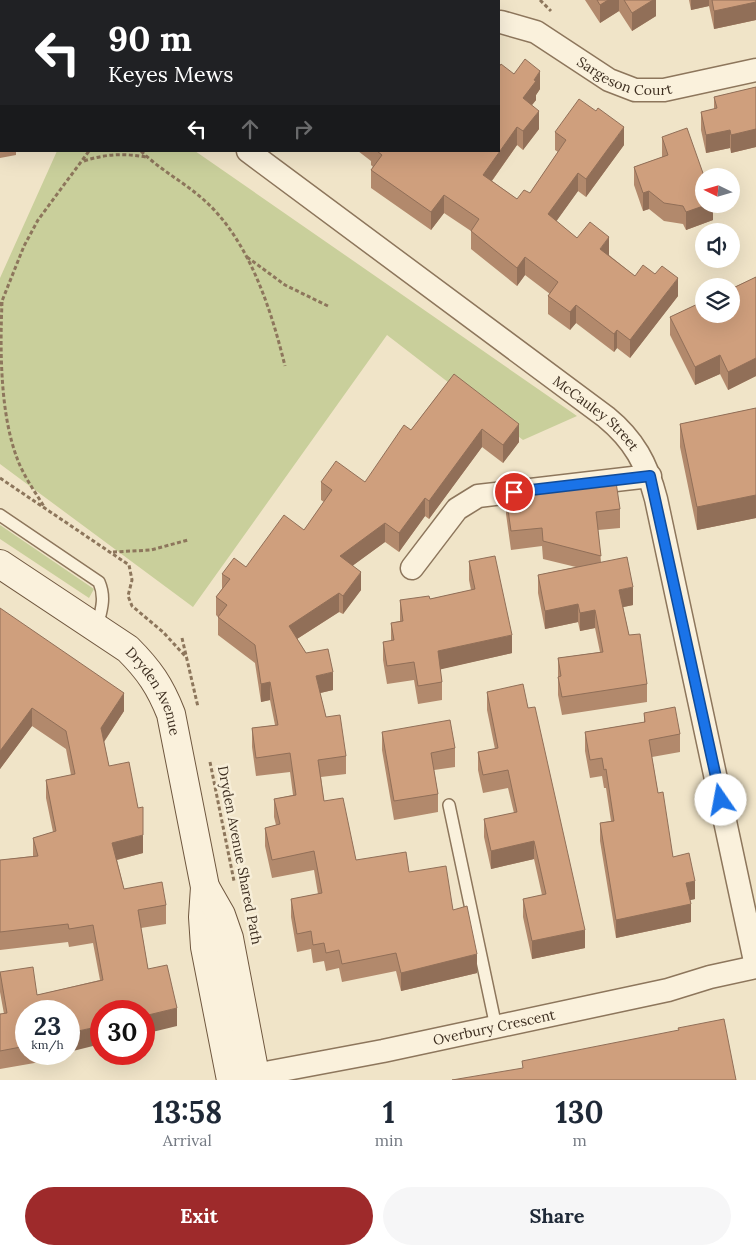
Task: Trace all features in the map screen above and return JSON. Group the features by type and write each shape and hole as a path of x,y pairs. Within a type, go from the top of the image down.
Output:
{"street":[{"name":"Sargeson Court","path":"501,22 536,32 609,80 635,90 664,90 756,70"},
{"name":"McCauley Street","path":"249,152 619,428 642,455 650,476 756,966"},
{"path":"412,568 457,509 478,496 650,476"},
{"name":"Dryden Avenue","path":"0,564 128,649 146,667 161,689 170,714 205,887 203,917 205,946 240,1079"},
{"name":"Overbury Crescent","path":"240,1079 383,1052 668,990 756,966"}],"lane":[{"path":"0,515 99,582 103,591 103,603 96,627"},
{"path":"449,805 496,1027"}],"path":[{"path":"540,0 559,17"},
{"path":"46,509 16,457 10,430 1,372 1,304 13,271 38,220 88,152"},
{"path":"142,152 205,200 247,257 268,304 285,366"},
{"path":"83,161 101,155 129,154 147,157"},
{"path":"247,257 285,285 330,307"},
{"path":"111,552 151,550 188,540"},
{"path":"182,638 200,716"},
{"name":"Dryden Avenue Shared Path","path":"208,754 234,884"}],"green space":[{"path":"57,152 196,152 577,416 523,440 387,335 193,607 0,464 0,278"},
{"path":"0,525 94,589 89,598 0,539"}],"building":[{"path":"597,0 608,0 600,5"},
{"path":"624,0 653,0 632,13"},
{"path":"712,0 756,0 756,2 714,11"},
{"path":"525,59 540,71 534,80 536,81 523,98 539,111 523,131 517,127 500,151 501,64 514,74"},
{"path":"756,87 756,129 731,135 730,130 706,135 701,112 717,108 714,97"},
{"path":"579,99 596,111 598,108 624,127 586,179 578,173 548,214 577,238 590,222 609,237 600,249 635,276 643,265 655,274 662,266 678,278 630,340 617,330 614,334 576,305 570,312 548,296 558,282 525,257 517,268 471,231 479,219 444,195 431,212 371,170 382,155 378,152 499,152 483,175 517,199 524,190 530,193 566,140 555,132"},
{"path":"687,128 701,168 695,168 695,209 686,212 683,206 664,203 649,191 643,193 634,167 668,155 662,137"},
{"path":"756,277 756,358 728,372 720,355 695,367 670,317 695,305 695,323 740,323 740,285"},
{"path":"454,374 519,424 503,445 482,429 429,501 425,498 399,533 385,523 340,556 361,572 343,596 339,593 289,626 306,653 328,649 333,672 316,676 326,717 340,715 346,756 318,760 324,801 343,798 356,860 406,852 409,872 446,866 453,910 467,906 477,954 401,973 396,953 342,964 339,950 326,953 324,943 313,945 311,931 297,934 291,899 322,893 314,851 272,860 265,828 280,824 274,799 296,795 290,753 256,758 252,728 278,725 270,682 261,684 255,645 218,617 227,605 216,597 230,579 222,574 234,558 246,567 284,515 304,530 332,490 321,482 336,461 365,482 404,425 411,430"},
{"path":"756,408 756,495 697,507 680,424"},
{"path":"616,482 620,509 596,512 601,556 543,541 542,528 511,531 506,496"},
{"path":"495,556 512,635 438,651 442,682 418,686 414,662 387,666 383,642 394,640 391,623 403,621 400,600 429,596 430,599 475,589 469,561"},
{"path":"627,557 633,587 619,590 629,635 640,634 647,684 562,697 558,677 561,676 558,658 603,652 595,610 580,613 578,604 545,611 538,575"},
{"path":"0,608 124,693 101,728 109,766 129,762 138,808 143,807 143,835 112,843 124,889 162,882 166,905 138,910 148,969 167,965 177,1008 155,1013 155,1000 90,1000 90,1028 80,1031 80,1000 15,1000 15,1048 0,1051 0,1014 7,1013 0,972 33,967 37,995 103,980 93,925 69,929 68,924 0,932 0,860 38,856 33,838 56,831 46,780 75,774 66,731 32,708 0,751"},
{"path":"523,684 528,708 535,707 585,930 532,941 523,899 546,894 534,841 491,851 484,819 517,812 508,770 483,775 478,752 498,748 487,692"},
{"path":"675,707 680,734 649,740 658,793 663,792 673,857 689,853 695,881 686,883 691,904 616,920 600,823 614,821 606,769 604,770 602,758 590,760 585,732 645,722 644,713"},
{"path":"450,720 455,748 431,753 438,794 394,801 382,732"},
{"path":"724,1019 736,1080 452,1080 523,1068 522,1061 679,1030 678,1028"}],"route":[{"path":"514,492 650,476 721,800"}]}
